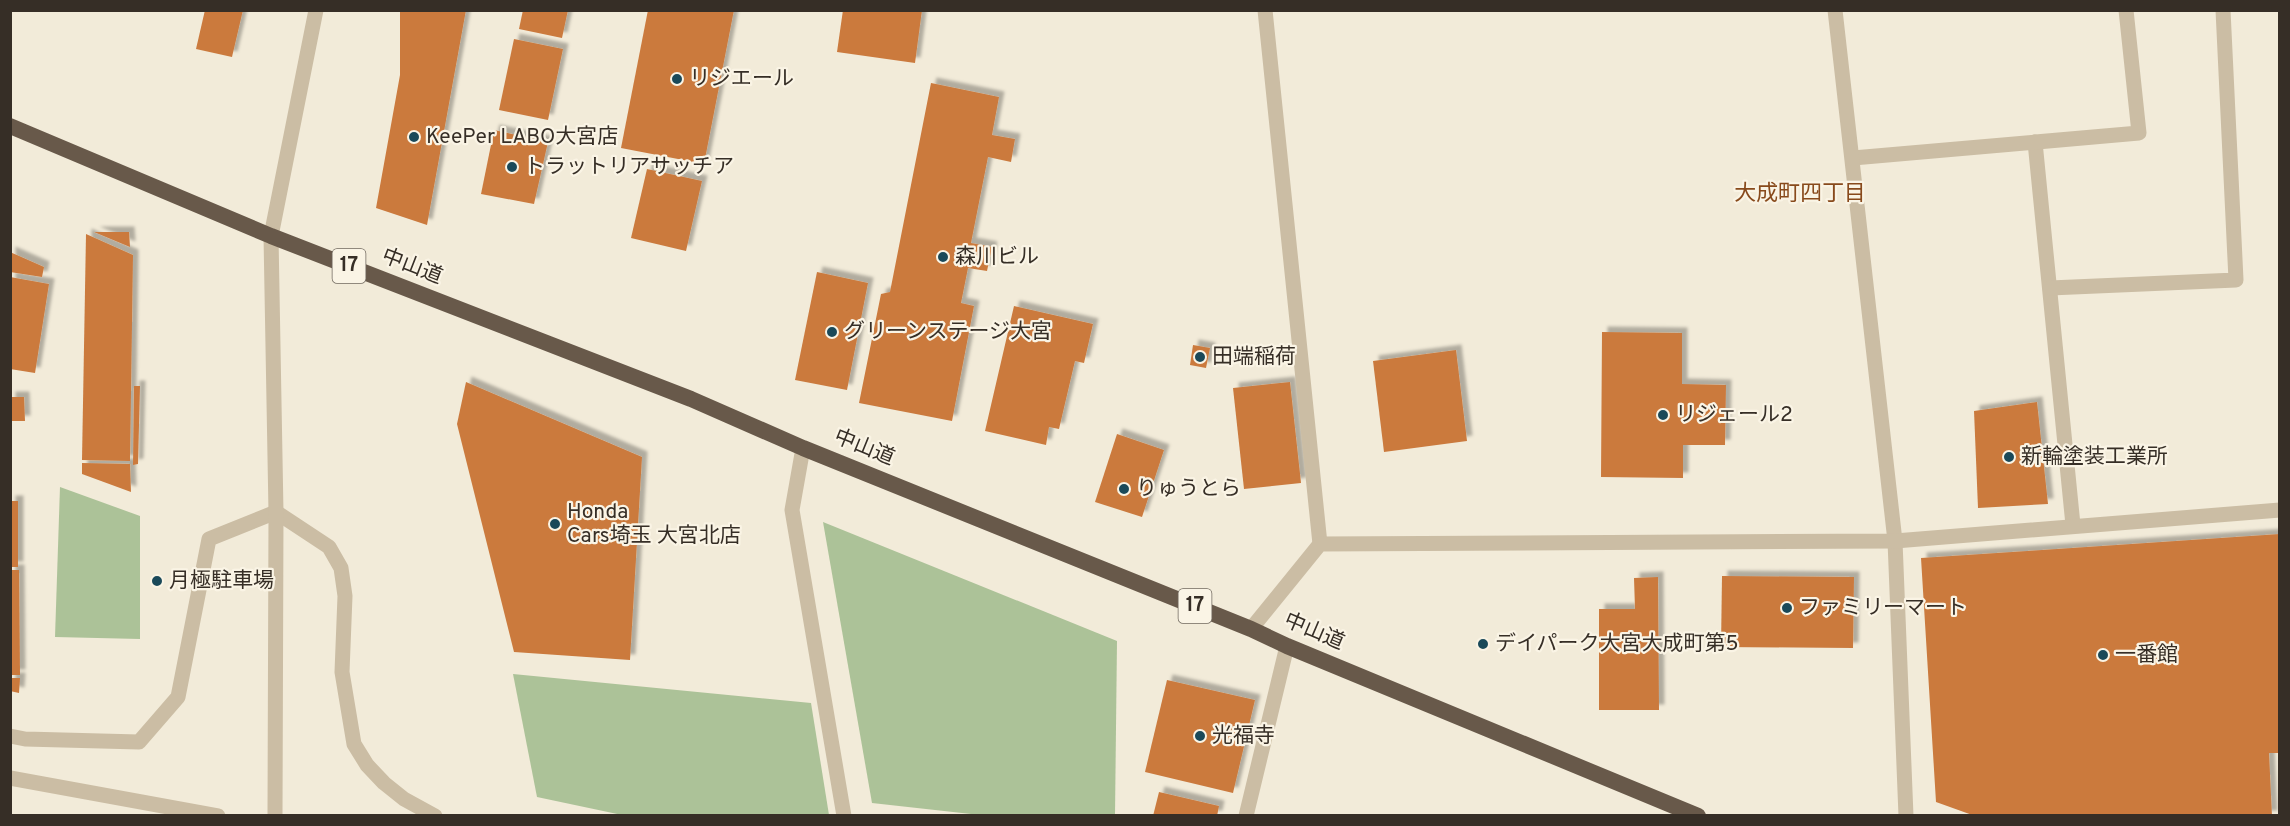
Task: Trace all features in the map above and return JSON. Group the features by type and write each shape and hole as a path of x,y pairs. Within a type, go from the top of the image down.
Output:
{"highway":[{"name":"中山道","path":"10,126 271,236 691,399 803,448 1251,629 1698,816"}],"street":[{"path":"275,816 276,512 271,236 316,10"},
{"path":"1251,629 1320,544 1264,10"},
{"path":"1835,10 1895,541 1906,816"},
{"path":"1853,158 2139,134 2126,10"},
{"path":"2050,288 2236,280 2223,10"},
{"path":"2035,142 2073,525"},
{"path":"803,448 792,510 844,816"},
{"path":"1320,544 1895,541 2280,510"},
{"path":"10,736 25,739 139,742 178,697 208,539 276,512"},
{"path":"276,512 329,547 341,568 345,596 342,672 354,744 384,783 404,799 435,816"},
{"path":"1246,816 1287,646"},
{"path":"10,778 218,816"}],"green space":[{"path":"60,487 140,516 140,639 55,637"},
{"path":"823,522 1117,641 1115,815 989,816 872,803"},
{"path":"513,674 811,703 829,815 622,815 537,797"}],"building":[{"path":"205,10 243,10 232,57 196,49"},
{"path":"400,10 466,10 427,225 376,208 400,75"},
{"path":"523,10 568,10 562,38 519,29"},
{"name":"リジエール","path":"648,10 734,10 704,164 621,148"},
{"path":"843,10 922,10 915,63 837,52"},
{"path":"514,39 563,49 548,120 499,110"},
{"name":"森川ビル","path":"931,83 999,97 992,135 1015,139 1011,162 988,157 971,243 992,247 987,271 968,268 961,303 974,306 952,421 859,403 881,294 890,292"},
{"path":"494,130 548,142 534,204 481,194"},
{"path":"647,169 702,181 686,251 631,238"},
{"path":"94,232 129,232 130,247"},
{"path":"86,234 133,255 130,461 82,460"},
{"path":"10,252 44,267 42,277 10,272"},
{"name":"グリーンステージ大宮","path":"817,272 868,283 847,390 795,380"},
{"path":"10,277 49,284 35,373 10,369"},
{"path":"1014,306 1093,324 1084,363 1075,361 1059,429 1049,427 1046,445 985,431"},
{"name":"リジェール2","path":"1602,332 1682,333 1682,384 1726,385 1725,445 1683,445 1683,478 1601,477"},
{"name":"田端稲荷","path":"1193,345 1210,348 1206,368 1190,365"},
{"path":"1456,350 1467,441 1384,452 1373,361"},
{"path":"466,382 642,457 630,660 514,652 457,424"},
{"path":"1290,382 1301,483 1244,489 1233,388"},
{"path":"134,386 140,386 138,464 133,465"},
{"path":"10,397 24,397 25,421 10,421"},
{"name":"新輪塗装工業所","path":"2037,402 2048,504 1978,508 1974,411"},
{"path":"1117,434 1164,450 1142,517 1095,502"},
{"path":"82,463 130,464 131,492 82,474"},
{"path":"10,501 18,501 18,567 10,567"},
{"name":"一番館","path":"2280,534 2280,753 2269,753 2272,816 1975,816 1936,802 1921,558"},
{"path":"10,570 19,570 20,675 10,675"},
{"path":"1722,576 1854,577 1853,648 1721,647"},
{"path":"1658,577 1659,710 1599,710 1599,609 1635,609 1634,578"},
{"path":"10,678 20,678 19,693 10,691"},
{"name":"光福寺","path":"1167,680 1255,700 1233,793 1145,772"},
{"path":"1159,792 1219,806 1217,816 1153,816"}],"place":[{"name":"リジエール","path":"677,79"},
{"name":"KeePer LABO大宮店","path":"414,137"},
{"name":"トラットリアサッチア","path":"512,167"},
{"name":"森川ビル","path":"943,257"},
{"name":"グリーンステージ大宮","path":"832,332"},
{"name":"田端稲荷","path":"1200,357"},
{"name":"リジェール2","path":"1663,415"},
{"name":"新輪塗装工業所","path":"2009,457"},
{"name":"りゅうとら","path":"1124,489"},
{"name":"Honda Cars埼玉 大宮北店","path":"555,524"},
{"name":"月極駐車場","path":"157,581"},
{"name":"ファミリーマート","path":"1787,608"},
{"name":"デイパーク大宮大成町第5","path":"1483,644"},
{"name":"一番館","path":"2103,655"},
{"name":"光福寺","path":"1200,736"}],"district":[{"name":"大成町四丁目","path":"1800,194"}]}
